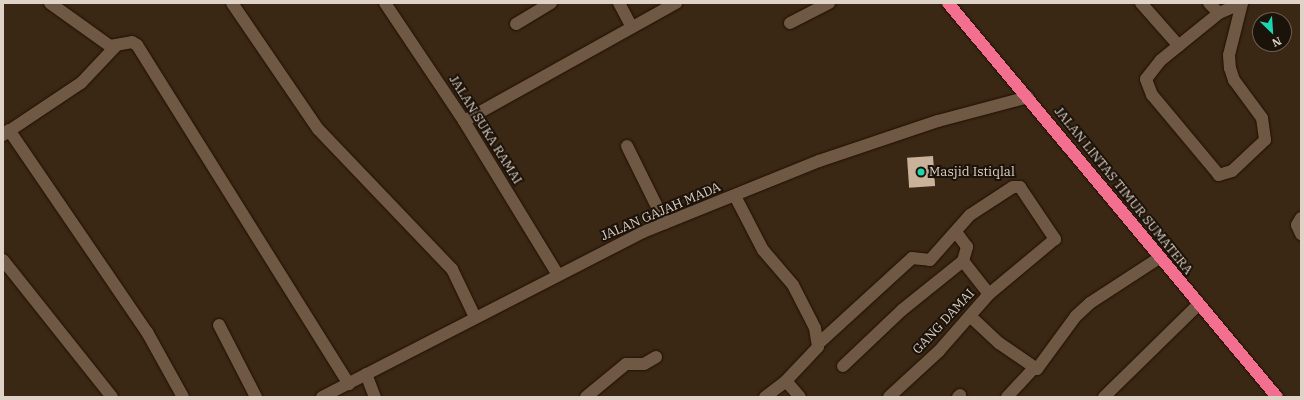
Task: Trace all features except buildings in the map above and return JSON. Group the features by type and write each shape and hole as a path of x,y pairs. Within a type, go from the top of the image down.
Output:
{"highway":[{"name":"JALAN LINTAS TIMUR SUMATERA","path":"948,3 1028,97 1158,258 1277,397"}],"street":[{"path":"50,3 115,47"},
{"path":"232,3 318,130 452,269 475,317"},
{"name":"JALAN SUKA RAMAI","path":"385,3 464,121 558,275"},
{"path":"516,24 551,3"},
{"path":"620,3 631,26"},
{"path":"464,121 631,26 676,3"},
{"path":"790,23 829,3"},
{"path":"1142,3 1179,46"},
{"path":"1209,3 1225,8"},
{"path":"1242,3 1229,55 1230,68 1234,80 1262,118 1266,132 1262,145 1224,174 1212,171 1148,86 1148,73 1154,66 1225,8 1242,3"},
{"path":"184,397 147,332 6,133 81,83 115,47 132,42 137,45 349,384"},
{"name":"JALAN GAJAH MADA","path":"322,397 558,275 665,224 819,161 893,135 1028,97"},
{"path":"626,146 665,224"},
{"path":"765,397 786,381 819,343 912,258 930,260 970,215 1017,186 1055,236 989,294"},
{"path":"735,196 763,250 808,309 819,343"},
{"path":"1301,218 1297,224 1301,234"},
{"path":"843,366 902,310 963,261 967,247 956,232"},
{"path":"1007,397 1034,368 1040,367 1071,322 1090,303 1158,258"},
{"path":"3,260 112,397"},
{"name":"GANG DAMAI","path":"889,397 970,316 989,294 963,261"},
{"path":"1104,397 1198,305"},
{"path":"970,316 999,343 1034,368"},
{"path":"219,324 256,397"},
{"path":"586,397 626,364 644,364 656,357"},
{"path":"366,374 375,397"},
{"path":"786,381 800,397"}],"place":[{"name":"Masjid Istiqlal","path":"921,172"}]}
